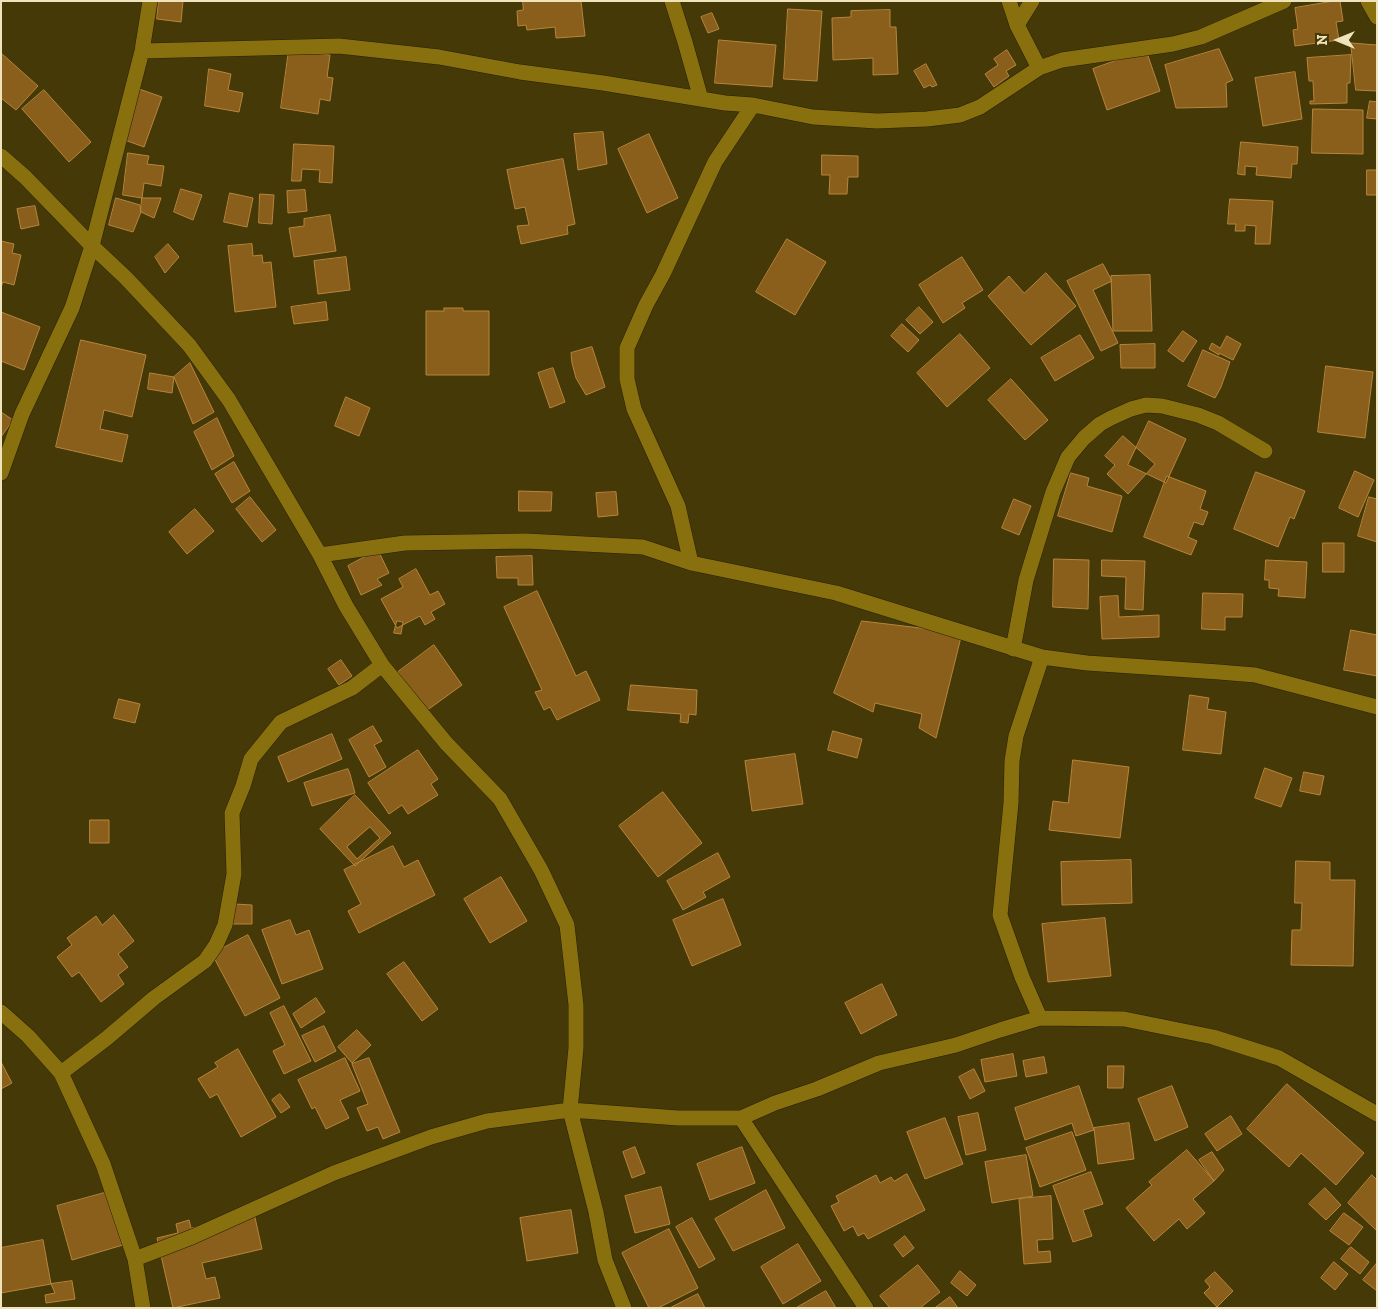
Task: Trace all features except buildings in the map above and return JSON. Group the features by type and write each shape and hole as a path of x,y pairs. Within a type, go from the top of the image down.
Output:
{"street":[{"path":"1,473 22,414 72,308 92,246 142,51 150,1"},
{"path":"672,1 701,99"},
{"path":"1009,1 1017,25 1040,68"},
{"path":"1017,25 1032,1"},
{"path":"142,51 339,46 439,57 520,72 603,83 725,103 753,105 813,117 878,121 927,119 960,114 980,107 1040,68 1062,60 1173,44 1201,37 1284,1"},
{"path":"1368,1 1377,16"},
{"path":"691,563 678,506 634,409 627,379 627,348 716,162 753,105"},
{"path":"1,156 25,177 126,278 189,345 229,400 320,555 346,606 382,665 446,743 500,799 541,870 567,925 576,1005 576,1048 570,1110 596,1212 605,1260 624,1308"},
{"path":"1013,649 1026,580 1053,492 1068,457 1084,438 1100,424 1131,409 1146,405 1162,406 1198,415 1218,423 1265,451"},
{"path":"320,555 405,542 526,541 643,548 691,563 836,594 1042,657 1087,663 1255,675 1377,707"},
{"path":"1040,1018 1022,977 1000,916 1011,803 1012,761 1016,736 1042,657"},
{"path":"61,1073 107,1038 154,998 205,961 216,945 226,925 234,874 232,813 251,759 281,722 352,688 382,665"},
{"path":"1,1012 28,1036 61,1073 103,1164 135,1259 143,1308"},
{"path":"135,1259 192,1237 334,1174 431,1137 487,1121 570,1110 678,1118 741,1118 879,1063 956,1045 1040,1018 1124,1019 1213,1037 1279,1058 1377,1114"},
{"path":"741,1118 866,1308"}]}
